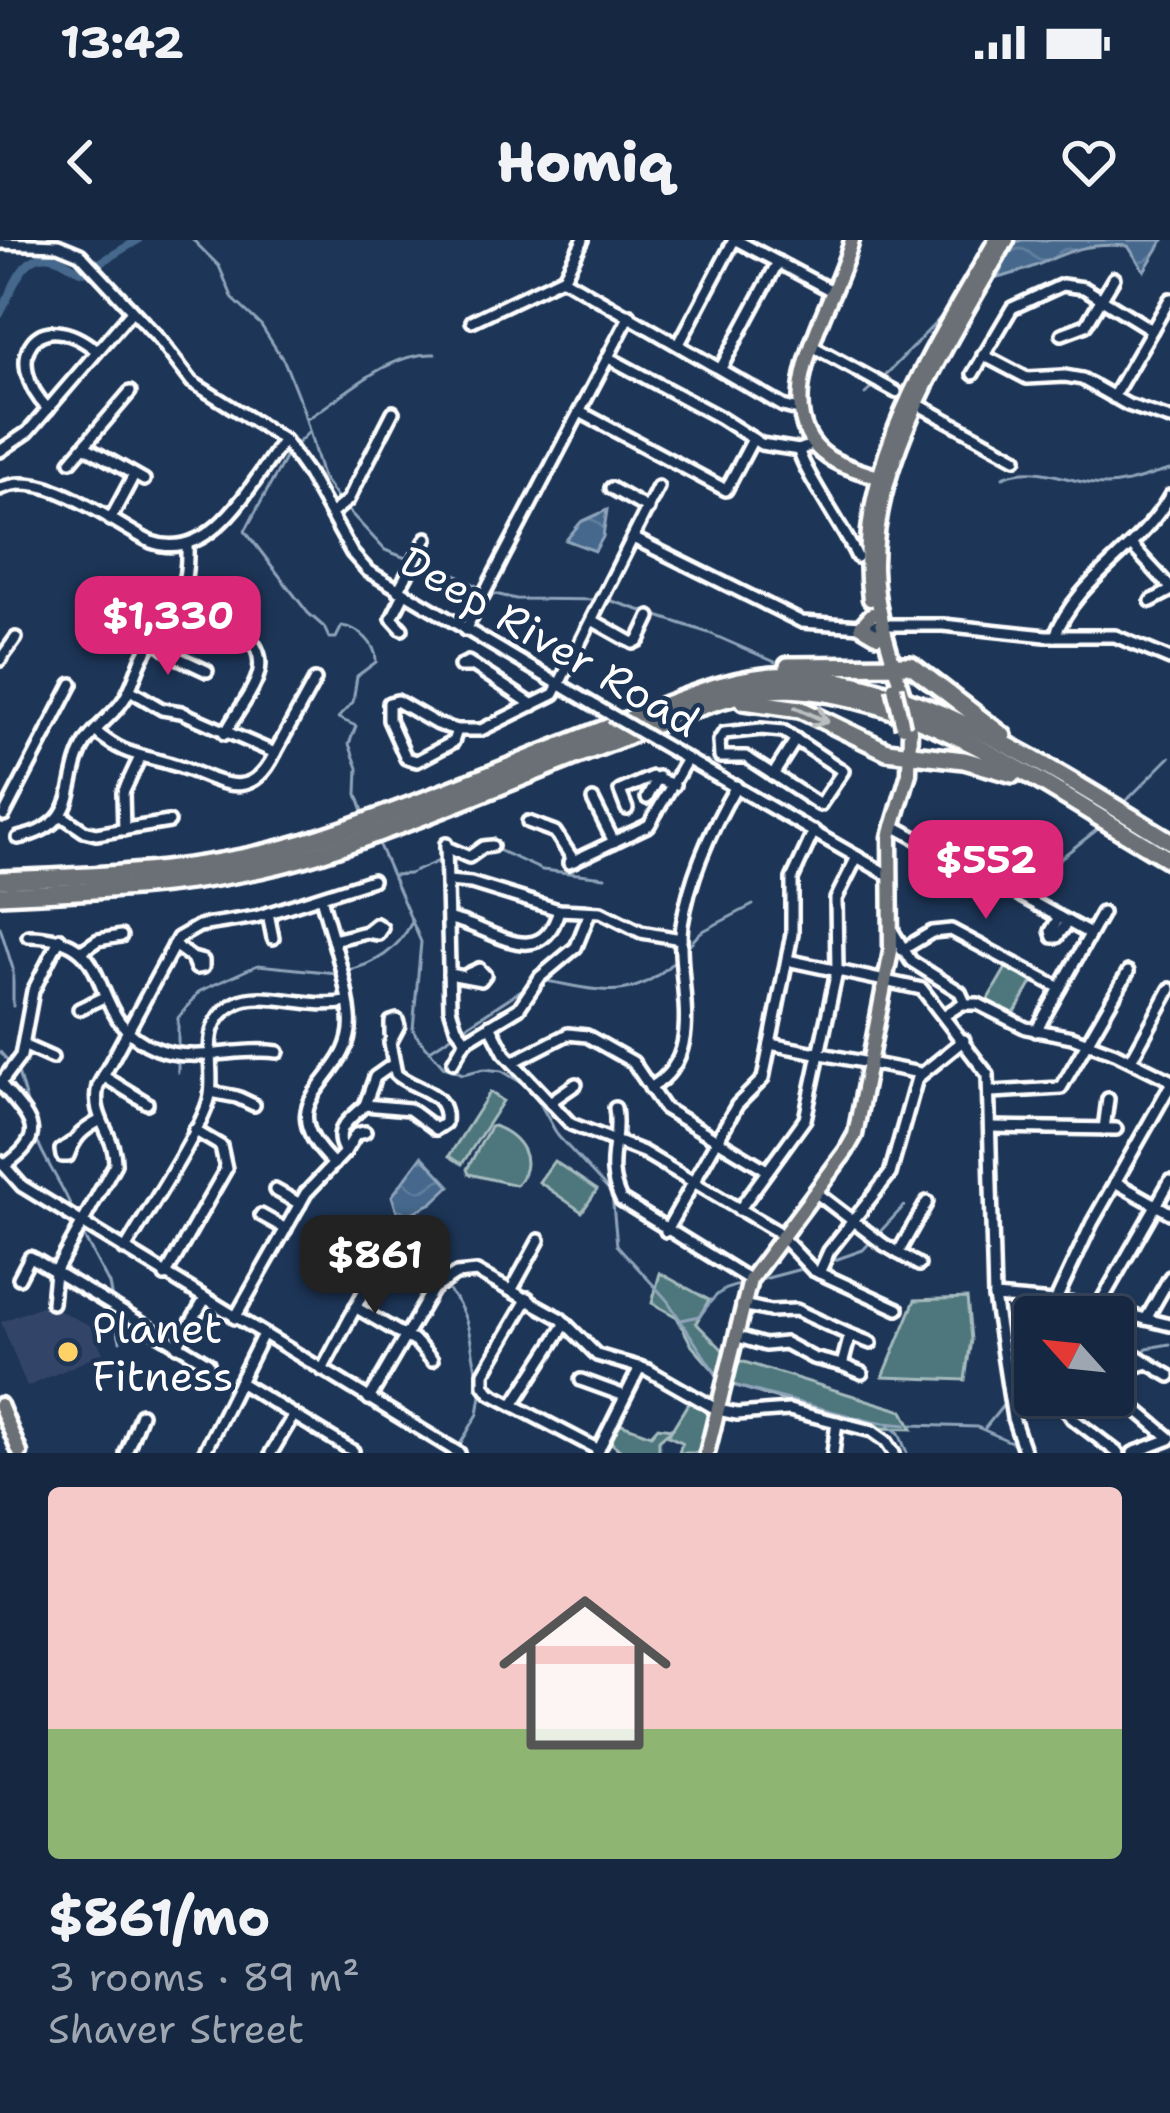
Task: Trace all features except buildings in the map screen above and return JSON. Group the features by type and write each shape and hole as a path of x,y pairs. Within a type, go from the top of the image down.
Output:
{"highway":[{"path":"0,880 166,872 297,845 734,676 769,668 890,663 921,670 1050,769"},
{"path":"700,692 765,676 832,680 944,716 1050,769 1170,841"},
{"path":"0,895 168,886 280,865 366,837 666,721 756,692 798,690 829,694 954,736 1170,860"},
{"path":"666,721 732,703 774,703 808,712 882,750 981,764 1055,791"}],"main road":[{"path":"852,240 800,387 798,410 814,444 837,462 883,478"},
{"path":"710,1452 750,1280 852,1142 886,980 899,945 890,876 892,825 907,755 907,728 879,627 875,557 883,478 920,380 996,240"},
{"path":"883,478 1007,240"},
{"path":"0,1405 19,1451"}],"street":[{"path":"0,243 58,245 83,257 86,240"},
{"path":"472,321 563,279 583,240"},
{"path":"679,344 735,240 834,292"},
{"name":"Deep River Road","path":"83,257 196,386 289,446 360,563 516,661 890,876"},
{"path":"721,368 778,262"},
{"path":"1062,334 1086,325 1114,278"},
{"path":"563,279 783,406 798,410"},
{"path":"973,374 1004,316 1021,302 1062,285 1084,288 1152,329"},
{"path":"1113,397 1170,299"},
{"path":"1,446 24,436 132,311"},
{"path":"466,630 630,315"},
{"path":"48,409 23,383 20,364 27,346 57,330 75,334 98,351"},
{"path":"814,347 896,392"},
{"path":"983,355 1027,378 1074,377 1170,418"},
{"path":"609,358 767,446 799,450 814,444"},
{"path":"70,461 130,392"},
{"path":"919,405 1016,458"},
{"path":"331,514 348,500 393,412"},
{"path":"580,412 726,490 753,439"},
{"path":"84,446 139,478 110,520"},
{"path":"0,489 16,482 38,483 156,544 188,546 213,530 289,446"},
{"path":"799,450 800,461 857,557"},
{"path":"611,488 648,508"},
{"path":"457,730 450,746 417,761 408,760 388,720 389,703 397,700 457,730 481,730 551,696 658,488"},
{"path":"1055,636 1071,601 1155,523 1170,496"},
{"path":"397,626 401,592 427,538"},
{"path":"634,538 797,620 822,626 954,626 1123,638 1170,659"},
{"path":"18,838 43,830 61,814 73,792 83,748 130,690 181,600 188,578 188,546"},
{"path":"1132,546 1170,589 1151,602"},
{"path":"181,600 239,628 257,650 258,678 225,734"},
{"path":"818,611 822,626"},
{"path":"592,620 633,644 650,616"},
{"path":"0,659 16,638"},
{"path":"155,640 207,670"},
{"path":"503,685 516,661"},
{"path":"470,666 533,705"},
{"path":"94,731 119,751 236,785 260,776 314,680"},
{"path":"4,814 9,792 73,684"},
{"path":"130,690 162,709 181,712 275,753"},
{"path":"729,730 783,731 843,771 820,806 772,775 746,758 721,757 721,736 729,730"},
{"path":"772,775 796,739"},
{"path":"124,830 123,793 140,757"},
{"path":"528,822 555,832 571,862 652,823 687,759"},
{"path":"627,808 620,791 658,777 674,784"},
{"path":"647,798 658,777"},
{"path":"650,1088 669,1075 686,1039 681,940 701,856 736,786"},
{"path":"795,820 809,799"},
{"path":"593,800 614,842"},
{"path":"61,814 90,833 169,822"},
{"path":"892,825 1090,934"},
{"path":"666,1231 737,1105 761,1085 793,934 791,879 814,831"},
{"path":"466,1040 452,1018 446,845 469,857 482,847 492,847"},
{"path":"739,1210 803,1124 837,970 836,899 857,856"},
{"path":"52,1303 55,1272 115,1164 114,1149 99,1121 96,1095 174,945 199,926 268,913 373,880"},
{"path":"448,881 471,883 559,910 610,915 651,935 681,940"},
{"path":"321,897 350,1019 345,1044 305,1116 311,1140 334,1164"},
{"path":"449,919 465,921 505,942 523,944 548,932 559,910"},
{"path":"453,1062 466,1040 519,1007 548,968 576,947 590,912"},
{"path":"268,913 273,938"},
{"path":"1036,1031 1102,913"},
{"path":"965,1003 958,990 918,968 899,945 951,930 1060,988"},
{"path":"332,940 366,932"},
{"path":"83,950 98,940 121,935"},
{"path":"28,936 60,938 83,950 104,997 128,1030 155,1048 208,1054 278,1052"},
{"path":"60,938 33,991 25,1046 0,1084 28,1118 33,1132 27,1149 2,1164 22,1186 455,1452"},
{"path":"174,945 192,958"},
{"path":"788,960 922,989 988,1075 994,1297 1012,1407 1025,1453"},
{"path":"992,1093 1061,1088 1128,973"},
{"path":"448,974 468,974"},
{"path":"1131,1060 1170,989"},
{"path":"79,1009 104,997"},
{"path":"125,1250 211,1092 208,1054 216,1022 241,1000 261,998 311,1006 346,1002"},
{"path":"945,1015 965,1003 982,1005 1036,1031 1088,1043 1131,1060 1170,1083 1058,1296"},
{"path":"490,1025 513,1062 571,1124 643,1152 780,1234 819,1273 898,1309"},
{"path":"513,1062 568,1034 580,1033 633,1062 664,1108 766,1170"},
{"path":"364,1105 409,1109 436,1129 445,1123 441,1100 401,1080 392,1065 391,1034"},
{"path":"819,1273 829,1251 894,1167 920,1073 964,1040"},
{"path":"770,1044 920,1073"},
{"path":"25,1046 52,1058"},
{"path":"345,1152 339,1130 364,1105 375,1077 392,1065"},
{"path":"103,1076 147,1103"},
{"path":"550,1102 576,1084"},
{"path":"409,1109 422,1087"},
{"path":"211,1092 254,1105"},
{"path":"991,1127 1110,1129 1108,1099"},
{"path":"615,1108 610,1159 620,1199 750,1280"},
{"path":"71,1143 99,1121"},
{"path":"165,1276 226,1169 221,1147 194,1130"},
{"path":"235,1318 310,1186 345,1152 356,1134 365,1132"},
{"path":"1104,1296 1170,1181"},
{"path":"1115,1182 1170,1213"},
{"path":"275,1190 300,1204"},
{"path":"814,1192 920,1264"},
{"path":"898,1253 927,1202"},
{"path":"261,1215 286,1229"},
{"path":"512,1289 539,1240"},
{"path":"322,1370 390,1243"},
{"path":"19,1278 30,1257 208,1363"},
{"path":"369,1399 433,1289 449,1276 477,1272 566,1323 597,1355 640,1367 718,1410 745,1414 789,1410 879,1435 893,1453"},
{"path":"1146,1319 1170,1277"},
{"path":"994,1297 1014,1298"},
{"path":"528,1298 483,1377 488,1391 598,1451 640,1367"},
{"path":"177,1346 206,1299"},
{"path":"742,1304 770,1312 796,1310 871,1343"},
{"path":"355,1307 428,1352 432,1360"},
{"path":"1134,1316 1170,1325"},
{"path":"513,1405 566,1323"},
{"path":"204,1453 263,1334"},
{"path":"842,1365 850,1335"},
{"path":"735,1336 765,1346 785,1343 813,1358 862,1373"},
{"path":"1134,1354 1170,1376"},
{"path":"1134,1368 1148,1364"},
{"path":"581,1380 625,1396"},
{"path":"238,1382 353,1451"},
{"path":"1009,1391 1014,1390"},
{"path":"1133,1453 1170,1438 1134,1408"},
{"path":"126,1453 140,1414"},
{"path":"271,1453 293,1416"},
{"path":"1071,1416 1118,1453"},
{"path":"833,1453 837,1422"},
{"path":"1020,1440 1039,1453"}],"shaded area":[{"path":"46,1304 91,1326 103,1353 27,1387 1,1322"}],"green space":[{"path":"1010,961 1036,976 1011,1019 985,1004"},
{"path":"490,1092 503,1101 462,1164 449,1156"},
{"path":"494,1126 512,1136 526,1158 516,1185 469,1174 467,1169"},
{"path":"554,1161 597,1190 582,1212 539,1182"},
{"path":"660,1273 709,1300 696,1323 731,1358 903,1411 912,1429 871,1428 724,1382 692,1346 677,1317 652,1303"},
{"path":"967,1298 971,1340 965,1380 883,1377 915,1300"},
{"path":"690,1400 714,1412 704,1453 679,1453 682,1442 668,1436"},
{"path":"616,1422 651,1435 658,1427 672,1429 659,1440 659,1453 623,1453 608,1440"}],"water":[{"path":"1163,240 1144,271 1128,246 1107,245 1073,251 997,278 1015,242"},
{"path":"607,510 603,537 595,551 566,540 581,522"},
{"path":"422,1156 450,1186 432,1203 399,1219 392,1196"}],"waterway":[{"path":"0,314 20,273 36,259 58,259 84,272 138,240"},
{"path":"193,240 219,266 233,299 261,325 285,363 322,477 341,504"},
{"path":"882,379 947,311"},
{"path":"307,419 384,367 435,354"},
{"path":"865,394 877,383"},
{"path":"308,433 289,451 245,531 329,638 336,638 342,626 348,627 374,649 376,662 357,676 353,702 338,718 356,726 349,744 358,768 357,794 363,811"},
{"path":"1003,477 1042,473 1105,485 1170,470"},
{"path":"345,507 385,550 411,560"},
{"path":"419,563 449,570 482,589"},
{"path":"491,593 516,599 609,600 709,633 775,662"},
{"path":"1126,801 1170,757"},
{"path":"1034,889 1053,864 1098,829"},
{"path":"378,843 421,942 416,1035 444,1067 463,1074 502,1071 532,1089 558,1136 612,1194 617,1245 667,1300 720,1380"},
{"path":"496,849 542,870 605,877"},
{"path":"393,875 409,874 441,860"},
{"path":"686,948 701,932 753,905"},
{"path":"345,971 384,955 412,922"},
{"path":"0,927 13,969 13,1006"},
{"path":"541,980 599,990 631,988 647,982 680,955"},
{"path":"178,1072 178,1018 200,991 258,965 336,973"},
{"path":"430,1050 532,983"},
{"path":"0,1052 10,1063"},
{"path":"17,1069 30,1114"},
{"path":"35,1135 73,1211"},
{"path":"826,1263 863,1250 904,1206"},
{"path":"399,1220 409,1259 444,1286 459,1306 479,1380"},
{"path":"81,1231 109,1284 113,1304"},
{"path":"756,1281 805,1268"},
{"path":"681,1320 700,1316 717,1295 741,1285"},
{"path":"114,1313 120,1341"},
{"path":"1141,1354 1147,1348 1170,1344"},
{"path":"728,1384 873,1422 906,1425"},
{"path":"459,1446 478,1414 482,1389"},
{"path":"985,1428 1005,1403"},
{"path":"888,1425 899,1433 907,1453"},
{"path":"912,1425 977,1427 1018,1445"}],"place":[{"name":"Planet Fitness","path":"68,1352"}]}
